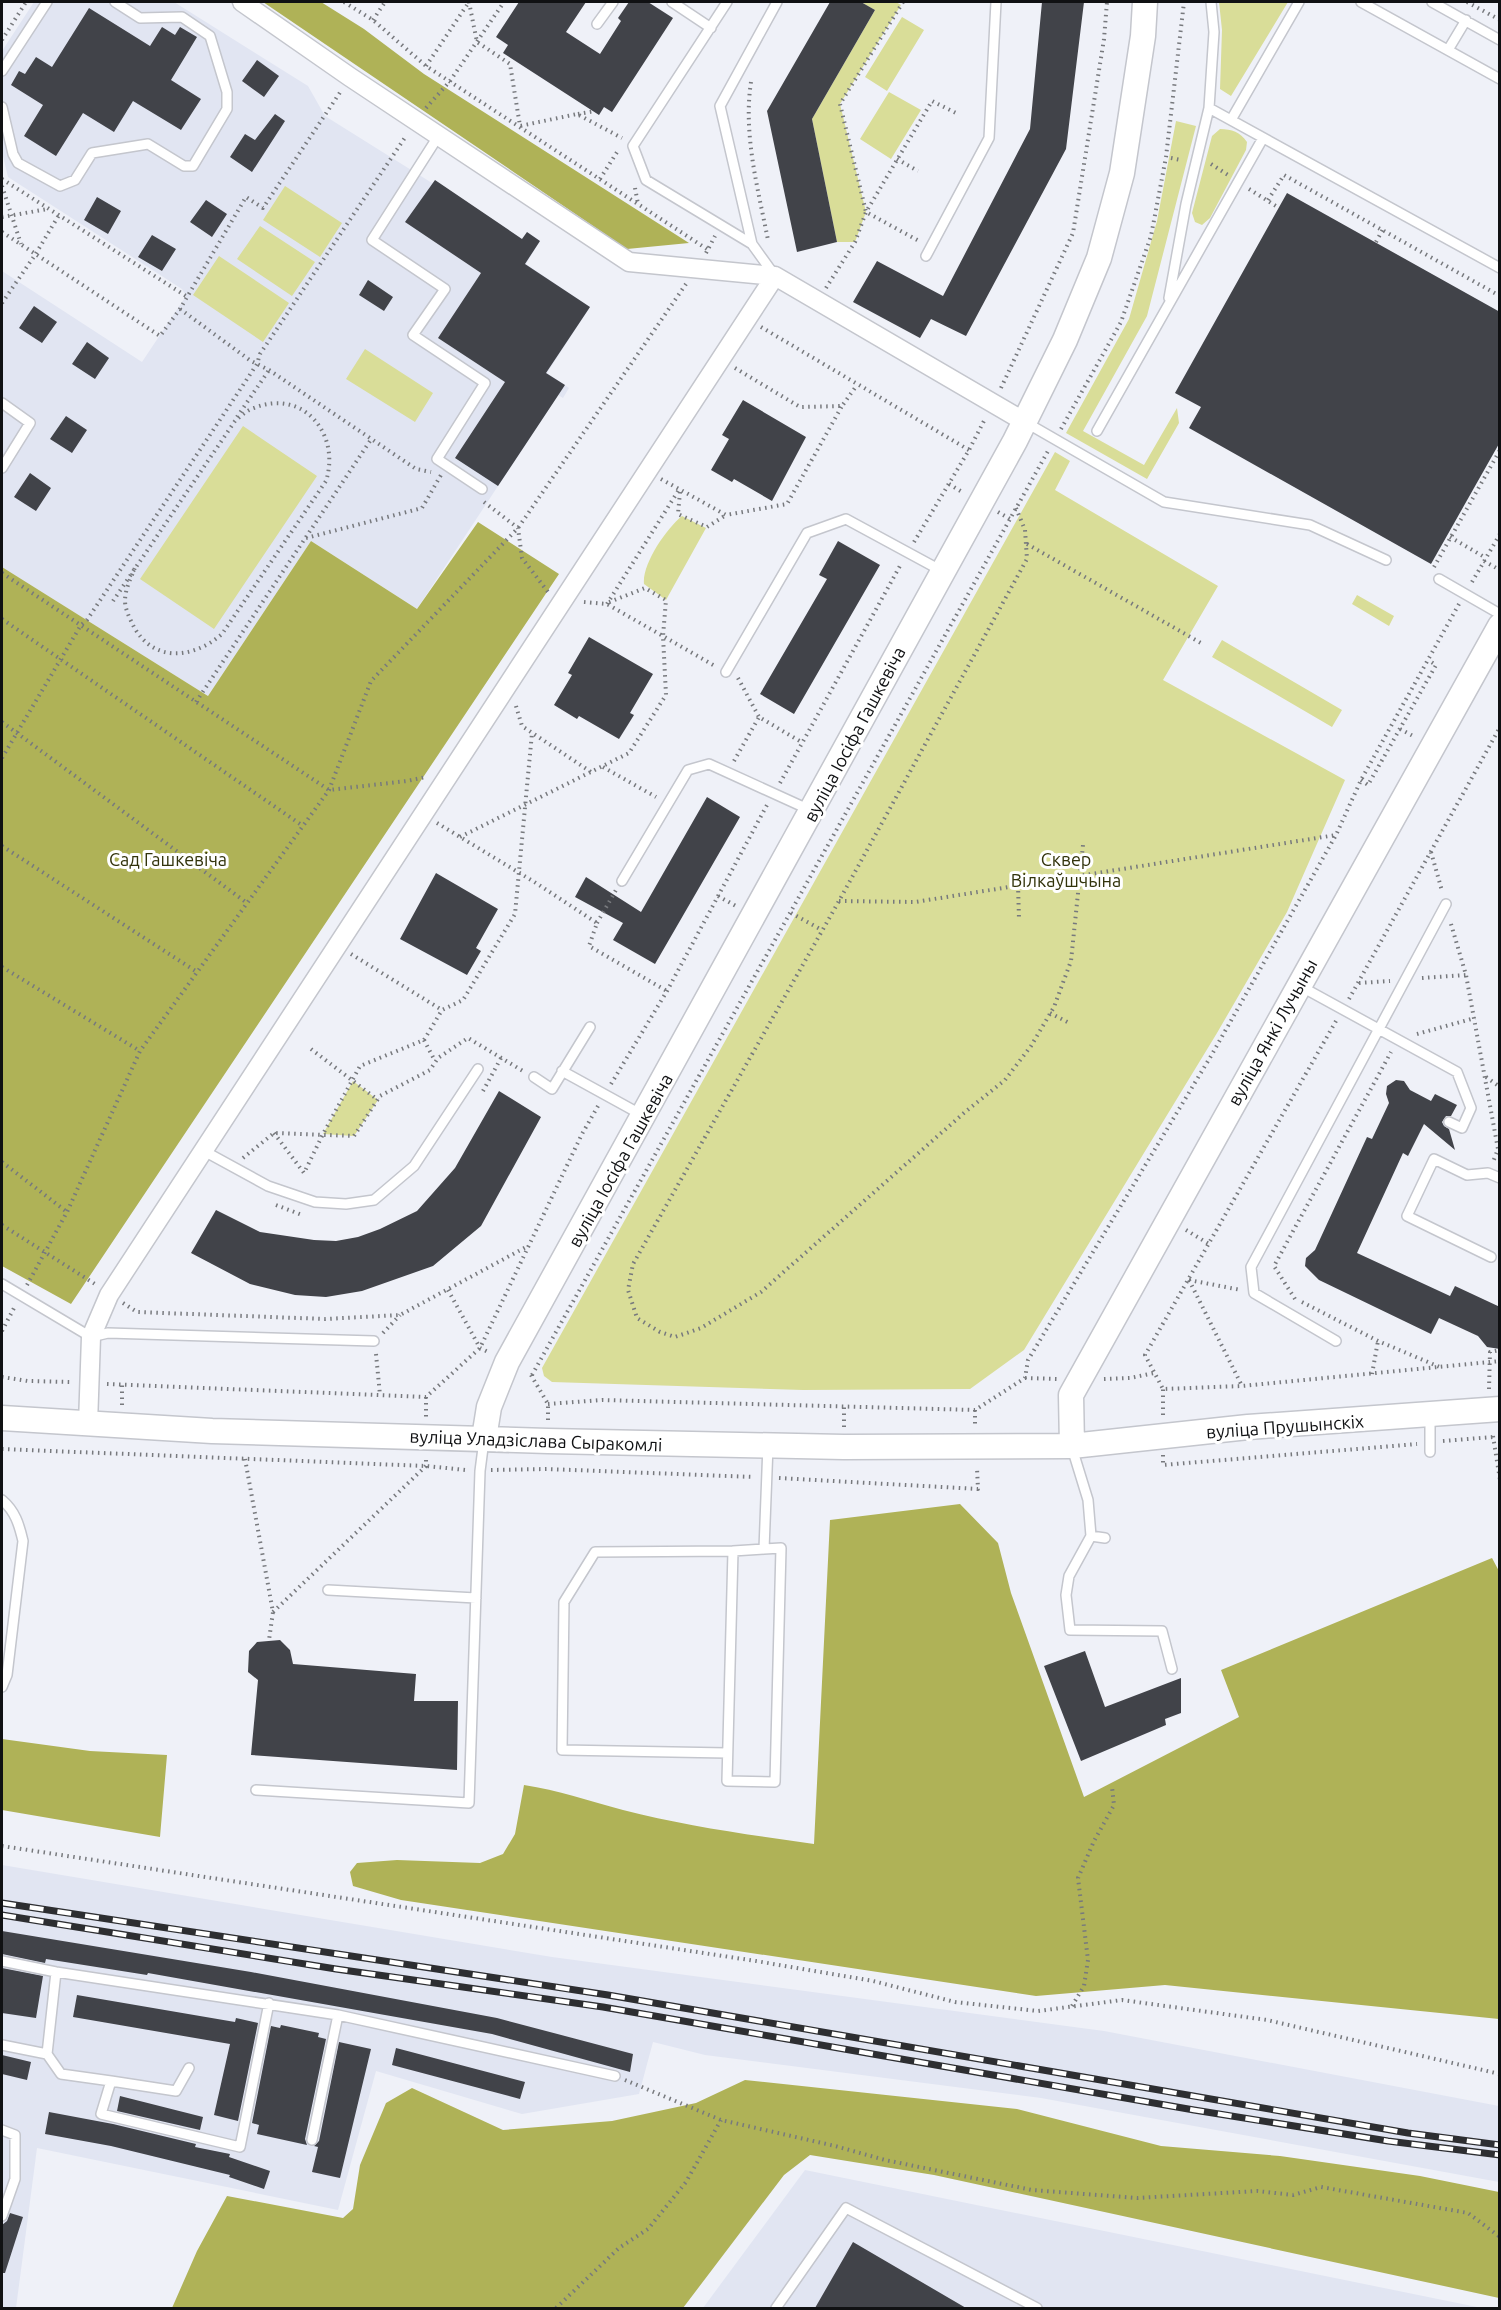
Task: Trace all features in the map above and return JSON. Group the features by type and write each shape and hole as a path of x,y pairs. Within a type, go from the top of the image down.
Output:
{"street":[{"path":"242,2 350,77 629,262 775,276 1025,422"},
{"name":"вуліца Іосіфа Гашкевіча","path":"484,1438 489,1407 507,1362 1025,422 1065,340 1099,258 1122,173 1143,36 1145,2"},
{"path":"88,1424 98,1378 91,1337 109,1295 775,276"},
{"name":"вуліца Янкі Лучыны","path":"1072,1446 1071,1395 1298,984 1500,626"},
{"name":"вуліца Прушынскіх","path":"1072,1446 1248,1427 1500,1409"},
{"name":"вуліца Уладзіслава Сыракомлі","path":"2,1418 212,1431 768,1446 1072,1446"}],"lane":[{"path":"2,71 47,2"},
{"path":"2,107 18,163 60,186 75,180 92,153 148,144 184,166 193,166 227,109 227,92 210,36 182,17 140,18 115,2"},
{"path":"597,24 613,2"},
{"path":"672,2 711,28"},
{"path":"727,2 633,146 645,180 720,227 752,244"},
{"path":"775,276 752,244 720,106 777,2"},
{"path":"928,252 989,138 996,2"},
{"path":"1168,304 1186,204 1209,108 1214,32 1211,2"},
{"path":"1231,120 1299,2"},
{"path":"1432,2 1500,40"},
{"path":"1367,3 1500,79"},
{"path":"1448,50 1466,20"},
{"path":"1209,108 1500,268"},
{"path":"439,135 372,240 445,289 413,335 485,383 437,459 482,489"},
{"path":"1097,431 1263,138"},
{"path":"2,402 30,423 2,468"},
{"path":"1025,422 1164,502 1311,525 1386,560"},
{"path":"726,672 807,533 846,519 942,571"},
{"path":"1439,579 1500,614"},
{"path":"622,881 688,770 709,764 812,811"},
{"path":"1336,1341 1254,1293 1251,1267 1446,904"},
{"path":"1298,984 1457,1072 1471,1108 1462,1128 1449,1122"},
{"path":"534,1077 552,1089 590,1027"},
{"path":"204,1151 268,1185 315,1202 346,1204 374,1200 414,1166 478,1069"},
{"path":"562,1071 644,1116"},
{"path":"1491,1257 1407,1216 1434,1159 1467,1175 1488,1173 1500,1178"},
{"path":"2,1284 91,1337 108,1333 374,1341"},
{"path":"1430,1415 1430,1447"},
{"path":"256,1790 469,1803 480,1471 484,1438"},
{"path":"765,1549 768,1446"},
{"path":"1072,1446 1088,1500 1091,1536 1069,1576 1066,1595 1070,1630 1162,1631 1172,1669"},
{"path":"2,1500 19,1521 23,1541 7,1675 2,1687"},
{"path":"1091,1536 1105,1538"},
{"path":"727,1753 562,1750 564,1602 595,1551 733,1551 781,1548 775,1782 727,1781 733,1551"},
{"path":"328,1590 476,1598"},
{"path":"2,1961 56,1972 338,2015 615,2076"},
{"path":"56,1972 47,2054 61,2074 177,2091 189,2068"},
{"path":"111,2081 101,2114 240,2147 269,2003"},
{"path":"312,2140 338,2015"},
{"path":"2,2045 47,2054"},
{"path":"2,2130 15,2135 15,2179 2,2216"},
{"path":"776,2308 846,2208 1036,2308"}],"path":[{"path":"2,40 26,2"},
{"path":"344,2 373,20 426,66 707,249"},
{"path":"373,20 385,2"},
{"path":"426,66 469,2"},
{"path":"469,2 477,42 510,64 520,126"},
{"path":"2,758 81,626 257,364 260,354 416,120 450,81 504,2"},
{"path":"896,2 902,3 840,104 866,212 928,252"},
{"path":"2,1377 28,1381 98,1378 104,1384 426,1397 480,1348 582,1134 667,991 908,552 969,450 1073,233 1104,39 1107,2"},
{"path":"532,1375 1121,322 1152,236 1166,157 1184,2"},
{"path":"1467,2 1500,20"},
{"path":"756,73 751,83 750,124 753,164 768,243"},
{"path":"2,232 160,336 180,309 246,196 263,208 350,77"},
{"path":"822,295 855,242 866,212 932,100 958,114"},
{"path":"520,126 595,111 589,121"},
{"path":"577,114 625,140 600,179"},
{"path":"1170,158 1182,160"},
{"path":"897,159 918,171"},
{"path":"1268,200 1284,175 1500,296"},
{"path":"2,179 186,296"},
{"path":"2,186 21,245"},
{"path":"2,217 49,208"},
{"path":"2,303 59,215"},
{"path":"2,1331 67,1212 140,1051 329,790 371,681 518,528 697,269 720,227"},
{"path":"1376,242 1383,229"},
{"path":"180,309 257,364 416,469"},
{"path":"748,319 969,450"},
{"path":"721,360 800,407 842,406"},
{"path":"114,601 269,370"},
{"path":"681,488 678,514 707,527 726,515 788,504 842,406 857,385"},
{"path":"136,565 127,588 125,602 136,632 146,643 158,650 184,653 209,646 222,634 326,480 330,462 327,440 321,427 312,416 290,405 263,405 251,408 235,421"},
{"path":"196,702 372,438"},
{"path":"1432,570 1500,450"},
{"path":"647,472 681,488 726,515"},
{"path":"305,538 422,508 438,482"},
{"path":"607,604 681,488"},
{"path":"1016,508 1025,530 1027,559 839,901 633,1264 628,1290 637,1318 675,1338 701,1328 761,1292 965,1112 1005,1080 1031,1046 1050,1013 1071,961 1083,845"},
{"path":"518,528 522,558 548,592"},
{"path":"448,1290 480,1348 532,1375 548,1404 602,1400 975,1410 1025,1378 1028,1360 1210,1056 1336,835 1360,780 1500,534"},
{"path":"1450,537 1500,570"},
{"path":"1026,544 1201,643"},
{"path":"2,573 329,790 407,781 424,776"},
{"path":"460,837 629,753 666,695 663,636 666,600 645,588 607,604"},
{"path":"607,604 740,680 759,717 803,743"},
{"path":"2,619 303,826"},
{"path":"1360,780 1368,785 1436,665 1428,660"},
{"path":"510,683 522,726 591,772"},
{"path":"728,772 759,717"},
{"path":"2,722 247,903"},
{"path":"274,1133 304,1173 360,1066 424,1040 442,1010 462,1000 515,914 532,734"},
{"path":"603,766 667,804"},
{"path":"424,814 597,923"},
{"path":"839,901 915,902 1336,835"},
{"path":"2,846 197,972"},
{"path":"1430,851 1466,975 1499,1149 1488,1173"},
{"path":"622,881 597,923 589,946 667,991"},
{"path":"1018,885 1019,919"},
{"path":"790,913 822,930"},
{"path":"338,945 442,1010"},
{"path":"2,967 140,1051"},
{"path":"1050,1013 1071,1024"},
{"path":"1443,1368 1378,1341 1294,1298 1274,1266 1398,1039 1475,1018"},
{"path":"232,1166 274,1133 354,1136 380,1096 430,1070 435,1061 468,1038 534,1077"},
{"path":"424,1040 435,1061"},
{"path":"311,1049 378,1100"},
{"path":"481,1094 501,1058"},
{"path":"1485,1076 1500,1087"},
{"path":"2,1162 67,1212"},
{"path":"273,1204 310,1217"},
{"path":"2,1226 137,1312 325,1319 400,1315"},
{"path":"380,1395 374,1341 400,1315 528,1246"},
{"path":"1189,1279 1242,1386"},
{"path":"1372,1374 1378,1341"},
{"path":"1489,1362 1490,1352 1500,1350"},
{"path":"1163,1465 1430,1447 1493,1437 1500,1480"},
{"path":"2,1449 426,1466 480,1471 548,1469"},
{"path":"245,1459 273,1612 269,1640"},
{"path":"273,1612 426,1466"},
{"path":"1072,2007 1084,1986 1088,1960 1078,1878 1094,1841 1114,1805 1112,1787"},
{"path":"2,1846 756,1961 873,1981 955,2002 1038,2011 1122,2000 1267,2020 1500,2074"},
{"path":"615,2076 721,2120 885,2160 1032,2190 1137,2198 1257,2191 1293,2195 1321,2187 1468,2213 1500,2237"},
{"path":"556,2308 618,2248 648,2229 686,2182 721,2120"}],"shaded area":[{"path":"34,2 174,2 308,86 325,116 432,183 435,181 522,239 527,232 540,241 526,264 590,307 547,373 569,388 563,398 558,395 417,609 311,541 208,696 2,567 2,271 142,362 186,296 182,289 8,177 2,152 2,51"},
{"path":"2,1865 552,1957 1104,2031 1499,2106 1499,2182 1041,2098 705,2055 653,2042 639,2094 522,2114 376,2071 338,2210 37,2148 16,2308 2,2308"},
{"path":"805,2170 1482,2308 703,2308"}],"green space":[{"path":"263,2 321,2 364,29 424,74 689,243 627,249"},
{"path":"861,2 896,2 901,5 840,104 866,212 855,242 837,242 812,119 875,10"},
{"path":"1219,2 1288,2 1231,96 1220,89 1222,30"},
{"path":"902,17 924,30 887,91 865,77"},
{"path":"889,92 921,110 891,159 860,139"},
{"path":"1176,121 1196,126 1147,316 1083,431 1144,465 1177,408 1179,423 1147,479 1066,433 1129,319 1157,221"},
{"path":"1220,129 1239,133 1247,142 1246,150 1210,218 1202,225 1195,222 1192,213 1212,136"},
{"path":"285,186 342,223 320,257 263,220"},
{"path":"260,226 315,262 292,296 237,259"},
{"path":"219,256 289,303 263,342 193,295"},
{"path":"365,349 433,393 415,422 346,379"},
{"path":"243,426 317,476 214,629 140,579"},
{"name":"Сквер Вілкаўшчына","path":"1055,452 1070,461 1055,490 1218,586 1163,680 1345,780 1287,912 1217,1033 1024,1350 970,1389 803,1390 552,1382 544,1376 542,1368"},
{"path":"682,516 706,528 666,600 644,584 644,576 656,547"},
{"name":"Сад Гашкевіча","path":"478,522 559,574 71,1304 2,1266 2,567 208,696 311,541 417,609"},
{"path":"1357,595 1394,616 1389,626 1352,604"},
{"path":"1222,640 1342,710 1332,727 1212,657"},
{"path":"353,1081 378,1100 354,1136 323,1134"},
{"path":"960,1504 998,1543 1011,1593 1084,1797 1239,1717 1221,1670 1492,1558 1500,1573 1499,2019 1165,1985 1036,1996 401,1900 353,1886 350,1872 357,1863 397,1860 480,1863 503,1854 515,1834 524,1785 670,1821 814,1844 830,1520"},
{"path":"2,1739 90,1751 167,1755 160,1837 2,1810"},
{"path":"745,2080 1017,2109 1161,2146 1280,2156 1420,2176 1499,2192 1499,2298 934,2175 810,2155 784,2175 683,2308 172,2308 197,2251 227,2196 343,2218 353,2209 360,2165 386,2103 412,2088 503,2130 612,2121 696,2103"}],"building":[{"path":"519,2 586,2 566,32 600,54 621,21 618,18 629,2 648,2 673,18 612,112 604,107 599,115 503,53 508,45 496,37"},
{"path":"830,2 861,2 875,10 812,119 837,242 797,252 767,111"},
{"path":"1042,2 1084,2 1066,149 966,336 931,319 920,338 853,302 877,261 943,296 1030,129"},
{"path":"89,8 150,46 162,27 175,35 180,27 197,37 171,80 201,99 181,130 133,101 114,132 83,113 56,156 24,136 43,105 11,85 19,71 25,74 36,57 52,67"},
{"path":"257,60 279,76 264,97 242,81"},
{"path":"275,114 285,121 252,172 230,157 245,134 255,140"},
{"path":"435,180 522,239 527,232 540,241 525,264 590,307 546,373 565,385 498,486 455,458 505,382 438,338 481,273 405,222"},
{"path":"1287,193 1500,312 1500,442 1431,564 1189,428 1201,407 1175,393"},
{"path":"97,197 121,211 108,234 84,220"},
{"path":"206,200 227,214 212,237 190,222"},
{"path":"152,235 176,249 162,271 138,257"},
{"path":"368,280 393,297 384,311 359,295"},
{"path":"34,306 57,322 42,343 19,328"},
{"path":"87,342 109,358 95,379 72,364"},
{"path":"743,400 806,437 772,501 734,479 732,482 711,470 729,439 722,435"},
{"path":"66,416 87,430 72,453 50,439"},
{"path":"30,473 51,488 36,511 14,497"},
{"path":"838,541 880,565 794,714 760,694 827,579 819,575"},
{"path":"589,637 653,674 630,713 634,715 619,739 579,716 577,719 554,705 572,675 568,673"},
{"path":"707,797 740,817 655,964 613,940 623,923 575,897 586,877 641,912"},
{"path":"436,873 498,909 476,948 481,951 467,975 400,939"},
{"path":"1396,1080 1404,1081 1410,1090 1431,1101 1435,1094 1457,1105 1451,1116 1446,1116 1442,1122 1449,1129 1455,1150 1424,1124 1408,1156 1403,1153 1357,1253 1450,1296 1455,1286 1500,1307 1500,1349 1487,1347 1478,1336 1439,1318 1431,1334 1319,1280 1305,1266 1306,1258 1315,1250 1367,1137 1372,1139 1389,1103 1386,1094 1387,1086"},
{"path":"499,1091 541,1117 481,1226 433,1266 362,1291 326,1297 295,1295 250,1284 191,1253 216,1210 260,1232 336,1241 358,1237 380,1229 417,1211 455,1168"},
{"path":"280,1640 290,1650 293,1664 416,1674 414,1701 458,1701 457,1770 251,1755 258,1680 248,1672 249,1651 257,1642"},
{"path":"1085,1651 1105,1707 1181,1678 1181,1713 1165,1719 1166,1725 1081,1761 1044,1666"},
{"path":"2,1931 251,1972 497,2018 633,2054 630,2072 492,2034 148,1973 147,1975 46,1959 45,1963 2,1954"},
{"path":"2,1968 43,1976 36,2018 2,2013"},
{"path":"77,1995 235,2022 236,2018 258,2023 238,2121 214,2115 230,2044 73,2017"},
{"path":"281,2025 319,2033 318,2037 326,2039 305,2139 307,2145 257,2134 259,2125 252,2123 271,2026 280,2028"},
{"path":"339,2042 371,2049 340,2178 312,2172 318,2147 314,2146 319,2141"},
{"path":"396,2048 525,2082 520,2099 392,2065"},
{"path":"2,2055 31,2062 27,2080 2,2074"},
{"path":"120,2096 203,2117 200,2130 117,2111"},
{"path":"49,2112 113,2124 196,2144 195,2147 230,2154 229,2157 270,2171 264,2189 229,2177 230,2175 111,2146 45,2134"},
{"path":"10,2213 23,2217 5,2273 2,2273 2,2225 7,2221"},
{"path":"853,2242 966,2308 815,2308"}],"railway":[{"path":"2,1903 608,1995 1408,2133 1500,2145"},
{"path":"2,1915 336,1969 603,2007 1194,2110 1388,2141 1500,2155"}]}
